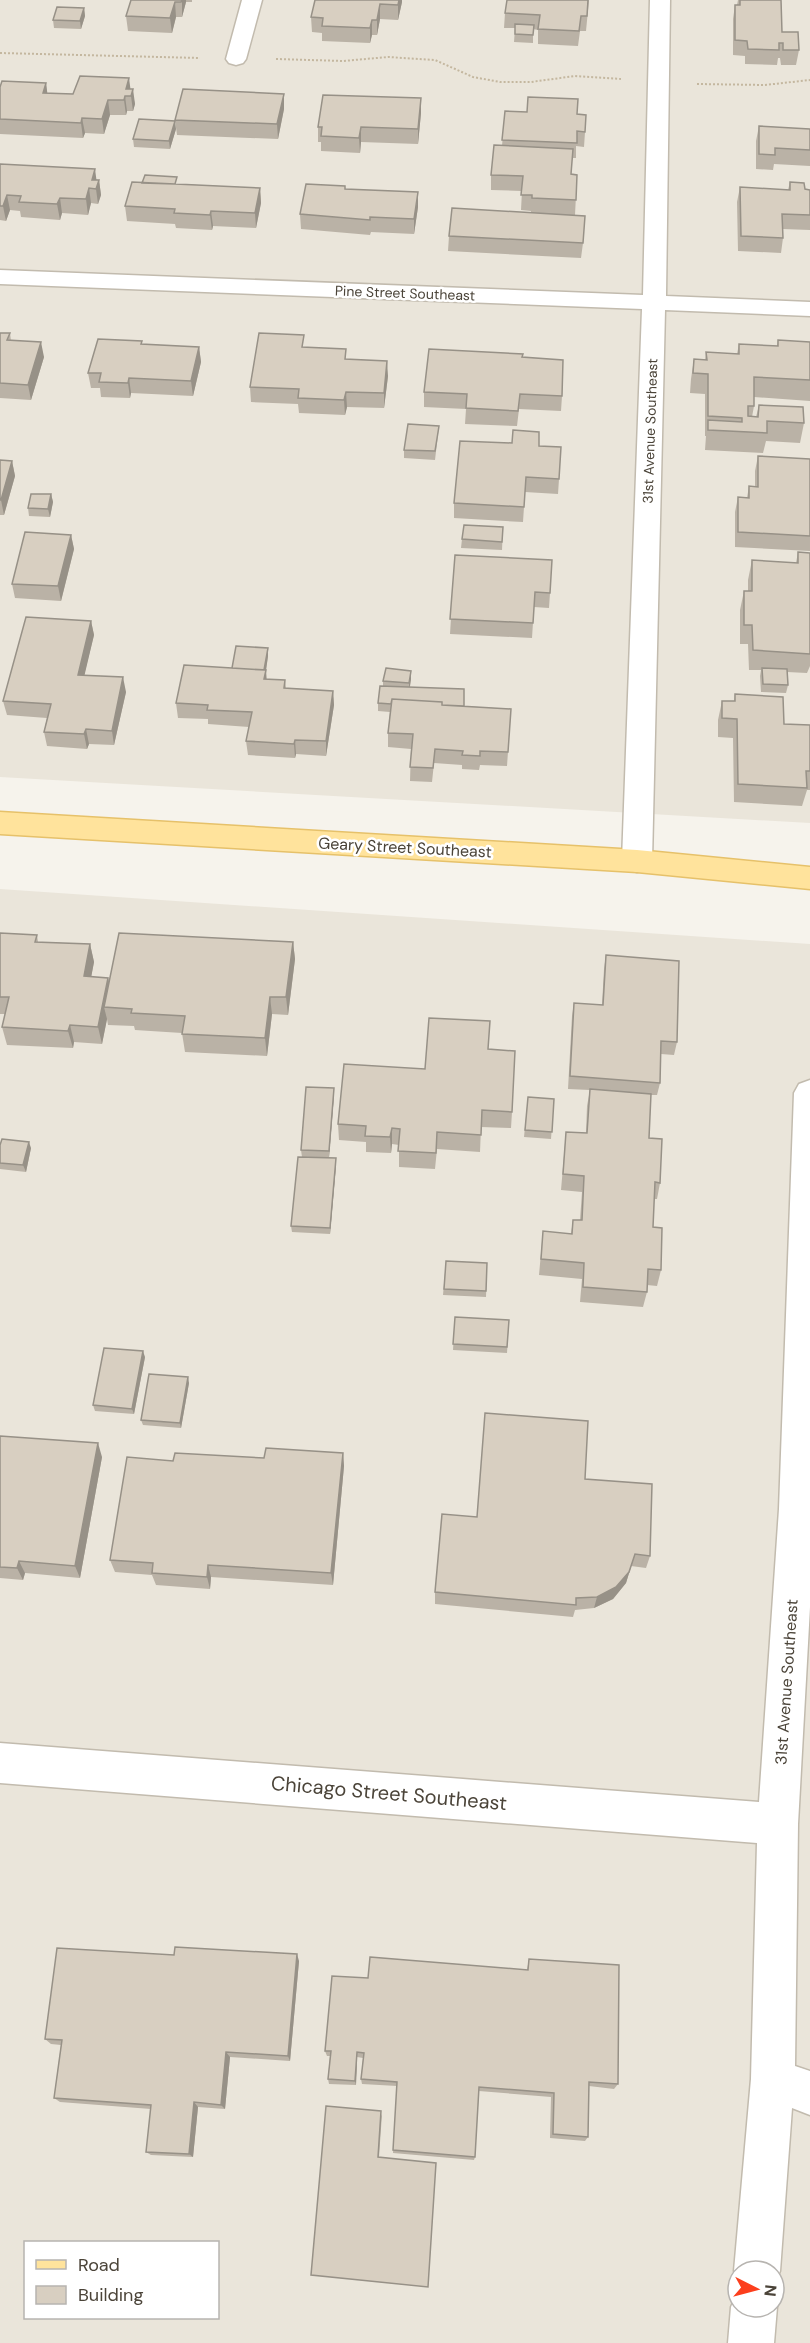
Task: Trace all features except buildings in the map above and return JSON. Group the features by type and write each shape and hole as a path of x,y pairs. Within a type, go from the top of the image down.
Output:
{"main road":[{"name":"Geary Street Southeast","path":"0,823 637,861 810,878"}],"street":[{"path":"236,59 252,0"},
{"name":"31st Avenue Southeast","path":"637,861 654,302 660,0"},
{"name":"Pine Street Southeast","path":"0,277 810,309"},
{"name":"31st Avenue Southeast","path":"759,2259 792,2086 777,1824 803,1511 810,1093"},
{"name":"Chicago Street Southeast","path":"0,1763 777,1824"},
{"path":"751,2343 753,2319"}],"path":[{"path":"0,53 343,61 388,57 435,60 472,77 500,82 531,82 575,76 658,83 765,85 810,80"}],"shaded area":[{"path":"0,0 810,0 810,823 0,777"},
{"path":"0,889 810,944 810,2343 0,2343"}]}
